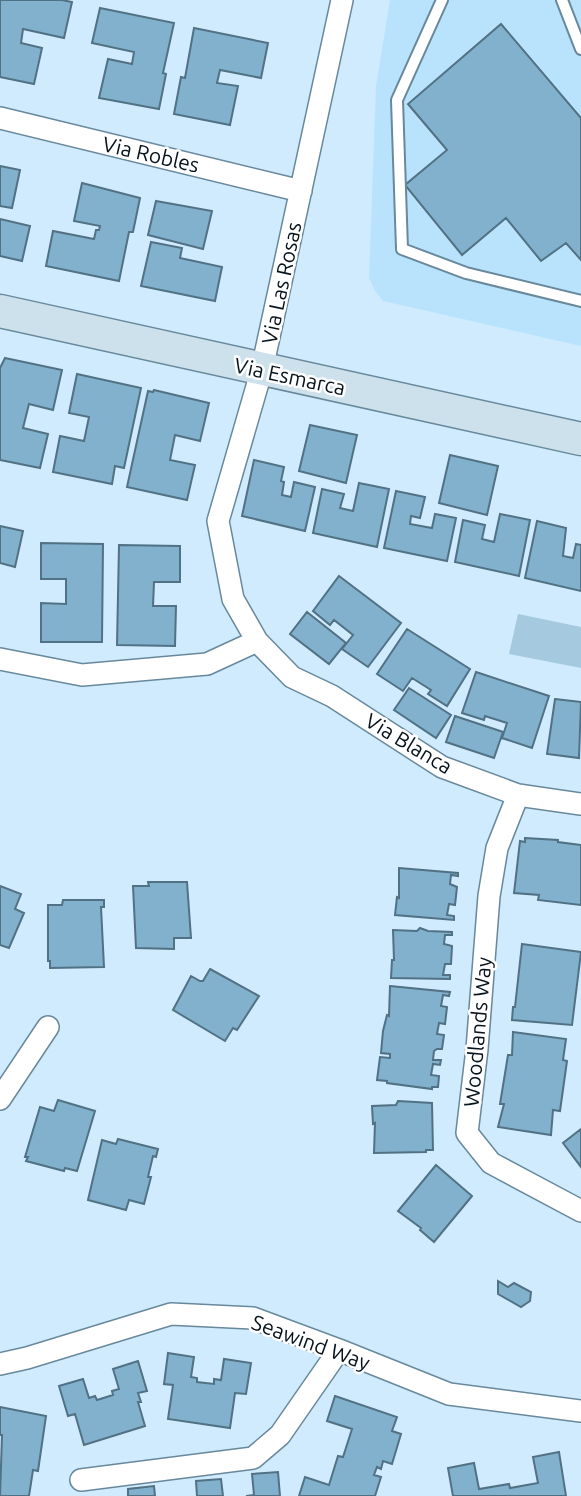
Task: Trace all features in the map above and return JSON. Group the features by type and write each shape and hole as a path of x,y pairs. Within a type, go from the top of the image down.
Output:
{"street":[{"name":"Via Las Rosas","path":"257,641 233,599 218,522 262,369 342,0"},
{"name":"Via Robles","path":"0,118 301,191"},
{"name":"Via Esmarca","path":"0,311 581,439"},
{"path":"0,659 82,675 206,664 257,641"},
{"name":"Via Blanca","path":"257,641 292,677 332,696 442,767 518,795 581,804"},
{"name":"Woodlands Way","path":"518,795 498,848 489,896 477,1049 467,1133 492,1163 581,1211"},
{"path":"0,1099 48,1027"},
{"name":"Seawind Way","path":"0,1364 170,1314 253,1318 449,1394 581,1411"},
{"path":"80,1480 253,1458 280,1435 339,1350"}],"lane":[{"path":"442,0 397,100 402,249 466,273 581,301"},
{"path":"562,0 581,49"}],"shaded area":[{"path":"390,0 581,0 581,346 383,301 375,291 369,278 376,86"},
{"path":"518,614 581,627 581,668 509,654"}],"building":[{"path":"0,0 72,2 64,38 23,29 21,43 42,48 34,84 0,77"},
{"path":"100,8 174,23 163,73 166,74 159,109 99,98 108,59 132,64 134,52 92,43"},
{"path":"501,24 581,118 581,260 566,243 541,261 506,218 462,255 405,185 447,150 408,104"},
{"path":"194,28 268,43 261,78 220,70 217,83 238,86 230,125 174,114 181,77 185,78"},
{"path":"0,166 20,170 12,208 0,206"},
{"path":"82,183 140,198 133,232 129,232 119,281 46,266 53,231 94,239 96,230 99,230 100,226 74,221"},
{"path":"156,201 212,211 203,249 148,235"},
{"path":"0,219 30,226 22,261 0,256"},
{"path":"151,242 182,248 180,258 222,267 215,301 141,286"},
{"path":"5,358 62,370 53,410 29,404 23,428 48,434 40,468 0,460 0,368"},
{"path":"77,374 141,388 124,468 115,466 112,484 53,472 60,436 84,441 89,417 69,413"},
{"path":"154,390 209,403 200,441 175,435 170,460 195,465 187,500 127,487 148,391"},
{"path":"310,425 357,435 346,483 299,471"},
{"path":"450,455 498,466 487,515 439,503"},
{"path":"254,460 284,467 282,495 291,497 294,482 315,487 305,531 242,516"},
{"path":"359,483 389,489 377,547 313,533 322,489 344,494 340,508 353,511"},
{"path":"396,491 425,497 420,518 411,516 410,524 432,528 435,514 456,518 447,561 384,548"},
{"path":"500,514 530,520 519,576 455,562 463,520 485,525 482,539 494,542"},
{"path":"537,521 566,528 563,556 573,558 576,544 581,545 581,591 525,578"},
{"path":"0,526 23,531 15,567 0,563"},
{"path":"41,543 103,544 102,642 41,642 41,603 66,604 66,579 41,579"},
{"path":"119,545 180,546 180,582 154,582 153,606 176,606 175,646 117,645"},
{"path":"339,576 401,623 368,667 342,649 353,635 334,620 330,625 313,611"},
{"path":"307,612 346,643 329,664 290,634"},
{"path":"407,629 470,669 447,706 428,694 431,690 412,678 403,691 377,674"},
{"path":"476,672 549,696 532,748 502,738 507,723 462,713"},
{"path":"409,688 451,715 436,738 394,710"},
{"path":"555,699 581,702 579,758 547,754"},
{"path":"455,716 503,732 494,758 446,742"},
{"path":"525,838 558,840 581,845 581,905 538,900 539,895 514,893 520,841 525,842"},
{"path":"399,868 458,873 458,876 451,875 450,884 457,887 455,905 449,904 447,915 454,916 454,920 395,915 397,897 399,898"},
{"path":"148,882 187,882 191,938 174,938 174,949 136,948 133,886 149,886"},
{"path":"0,886 21,894 15,909 24,913 9,948 0,945"},
{"path":"63,900 104,900 104,907 101,907 104,967 50,968 48,905 62,905"},
{"path":"420,928 452,932 452,935 445,935 444,944 452,946 451,964 445,964 443,975 450,975 450,979 391,978 394,960 393,930 417,931"},
{"path":"522,944 581,952 572,1025 512,1020"},
{"path":"210,969 259,996 237,1030 233,1028 225,1041 173,1010 191,976 203,981"},
{"path":"390,986 450,992 449,996 443,995 441,1006 447,1007 445,1024 439,1023 437,1034 444,1035 442,1049 434,1051 433,1060 441,1060 440,1065 433,1064 431,1075 439,1076 438,1087 432,1089 377,1080 380,1057 390,1058 390,1054 381,1053 383,1031 387,1015 389,1016"},
{"path":"513,1032 566,1039 563,1060 567,1061 560,1111 553,1110 551,1135 498,1127 504,1104 500,1104 508,1055 512,1055"},
{"path":"58,1100 95,1111 77,1171 65,1168 64,1171 26,1161 40,1107 54,1111"},
{"path":"398,1101 432,1103 433,1150 374,1153 375,1123 373,1124 372,1106 396,1105"},
{"path":"581,1129 581,1167 563,1143"},
{"path":"118,1139 158,1149 156,1157 153,1156 144,1204 129,1200 126,1210 88,1200 102,1140 116,1144"},
{"path":"436,1165 472,1196 434,1242 421,1228 398,1211"},
{"path":"498,1281 508,1287 514,1283 531,1292 530,1301 521,1307 498,1294"},
{"path":"168,1353 194,1357 191,1377 197,1378 197,1382 214,1384 214,1379 221,1380 224,1359 251,1363 246,1394 235,1393 230,1428 168,1419 173,1385 164,1384"},
{"path":"138,1361 147,1391 138,1393 145,1426 84,1445 75,1414 68,1416 59,1386 83,1379 89,1398 95,1396 97,1400 113,1395 112,1391 119,1389 113,1369"},
{"path":"335,1396 397,1417 392,1431 401,1434 392,1464 383,1461 381,1469 377,1467 374,1475 381,1477 375,1496 299,1496 305,1477 329,1485 338,1456 343,1457 352,1429 327,1421"},
{"path":"0,1407 46,1416 38,1471 33,1470 29,1496 0,1496"},
{"path":"559,1452 566,1496 453,1496 448,1468 474,1463 479,1489 509,1484 510,1488 538,1483 533,1457"},
{"path":"278,1472 280,1496 246,1496 254,1495 252,1474"},
{"path":"221,1479 223,1496 197,1496 196,1481"},
{"path":"154,1486 155,1496 128,1496 128,1489"}]}
